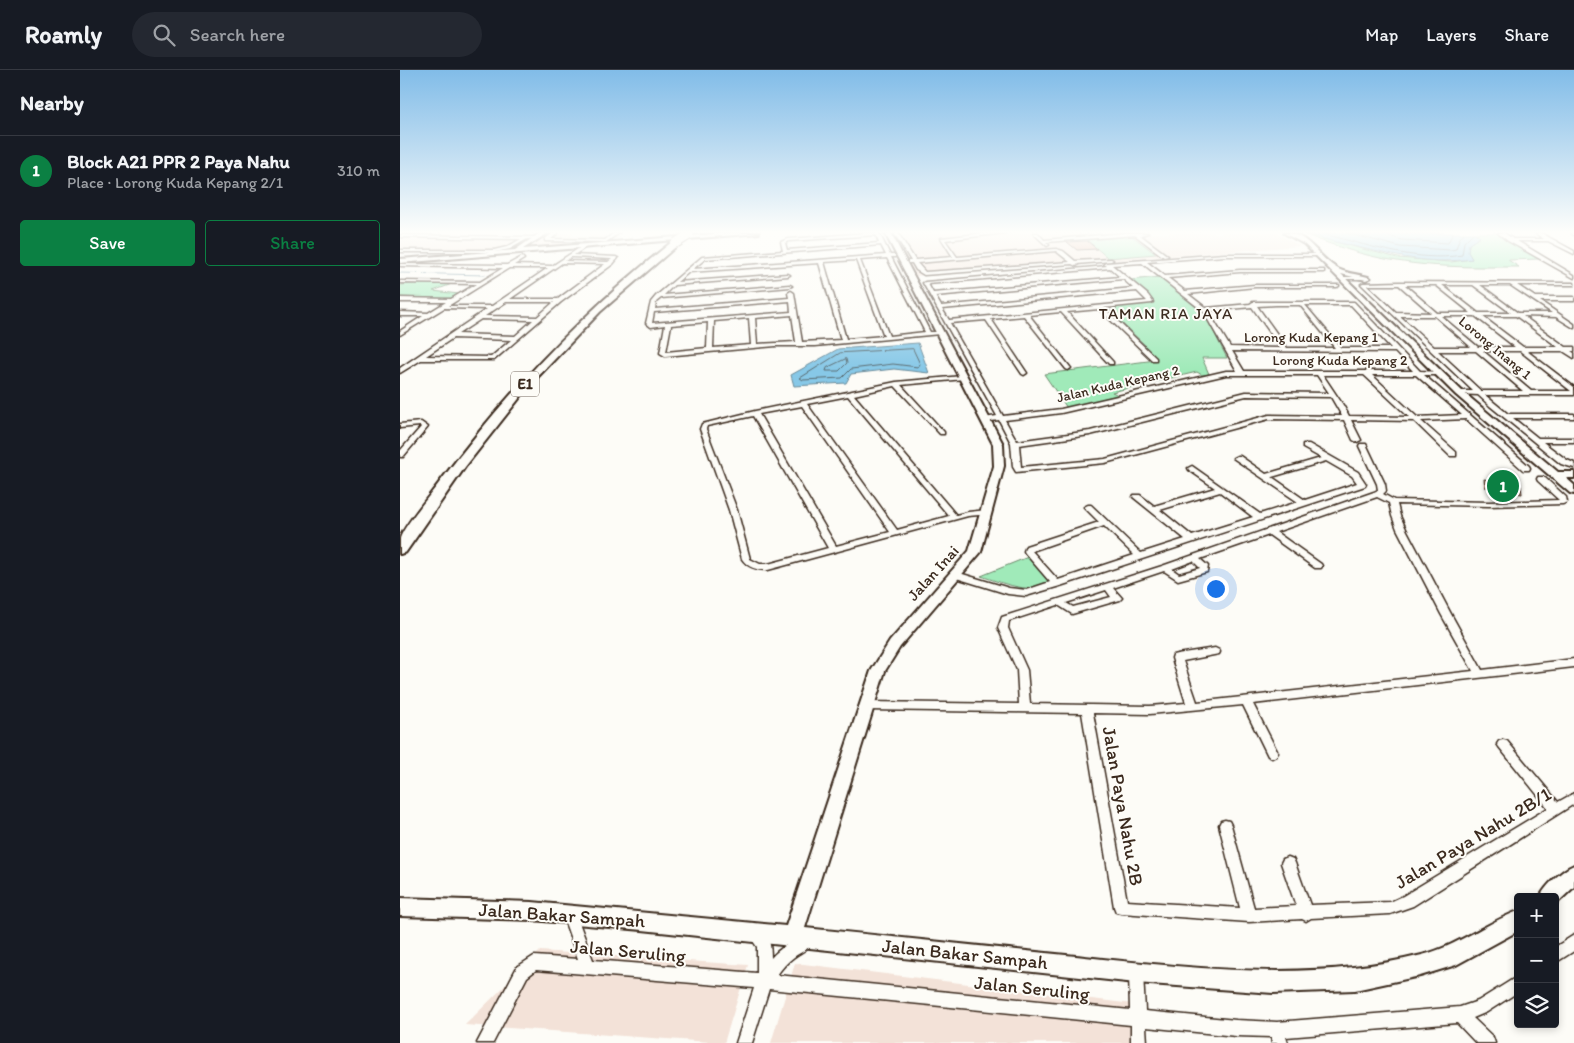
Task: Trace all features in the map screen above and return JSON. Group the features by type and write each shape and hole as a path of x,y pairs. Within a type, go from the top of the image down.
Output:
{"highway":[{"name":"E1","path":"400,530 478,426 537,360 602,297 627,278"},
{"name":"E1","path":"400,549 477,442 528,380 604,302 632,278"}],"main road":[{"path":"1337,278 1459,393 1502,430 1569,480"},
{"name":"Jalan Inai","path":"793,935 878,670 887,654 914,621 975,552 999,466 1000,454 998,444 911,280"},
{"path":"1554,893 1574,874"},
{"name":"Jalan Bakar Sampah","path":"400,907 569,914 753,930 1136,973 1273,982 1355,979 1387,974 1448,958 1514,922"}],"street":[{"path":"400,333 490,278"},
{"path":"400,371 537,278"},
{"path":"421,358 492,359 559,301 589,278"},
{"path":"678,278 652,304 649,323 651,325 794,313"},
{"path":"672,284 744,278"},
{"path":"789,278 799,344"},
{"path":"826,278 844,341"},
{"path":"865,278 887,337"},
{"path":"911,278 938,329 1001,418 1015,443 1018,469 1027,470 1105,461 1269,417 1416,419 1466,417"},
{"path":"911,280 929,278"},
{"path":"938,329 938,308 925,283 972,278"},
{"path":"931,294 1119,278"},
{"path":"668,324 663,352 665,354 887,337 938,329 987,318 1150,302 1150,299 1125,278"},
{"path":"1167,278 1205,310 1241,372"},
{"path":"1184,293 1255,286 1339,282 1363,278"},
{"path":"1422,278 1517,278"},
{"path":"1503,279 1574,326"},
{"path":"400,282 483,283"},
{"name":"Lorong Inang 1","path":"1399,283 1529,393"},
{"path":"1436,283 1574,392"},
{"path":"1473,283 1574,356"},
{"path":"1574,284 1363,284 1479,393 1564,462 1574,466"},
{"path":"658,297 790,286"},
{"path":"938,308 1138,289"},
{"path":"652,311 792,299"},
{"path":"1535,299 1574,299"},
{"path":"400,300 453,301"},
{"path":"505,300 559,301"},
{"path":"1301,303 1340,350"},
{"path":"1205,310 1253,304 1352,303 1418,373 1526,468"},
{"path":"1253,304 1285,349"},
{"path":"444,307 494,308"},
{"path":"1100,307 1154,359"},
{"path":"1063,311 1111,363"},
{"path":"400,314 431,314"},
{"path":"1026,314 1068,368"},
{"path":"1395,314 1574,317"},
{"path":"480,317 538,319"},
{"path":"752,317 754,346"},
{"path":"987,318 1024,373"},
{"path":"710,350 711,320"},
{"path":"400,329 407,329"},
{"path":"452,336 515,338"},
{"path":"1432,348 1574,349"},
{"name":"Lorong Kuda Kepang 1","path":"1227,349 1395,350"},
{"name":"Lorong Kuda Kepang 2","path":"1241,372 1439,373"},
{"name":"Jalan Kuda Kepang 2","path":"984,420 1061,411 1222,373 1241,372"},
{"path":"1025,709 1022,670 1002,624 1005,619 1165,568 1382,491 1381,484 1360,443 1318,372"},
{"path":"1366,373 1453,454"},
{"path":"962,378 896,384 709,423 704,425 704,429 733,510 748,562 758,567 768,567 954,517 987,512"},
{"path":"896,384 942,432"},
{"path":"1459,393 1574,392"},
{"path":"850,394 954,517"},
{"path":"1015,443 1090,434 1246,394 1333,395"},
{"path":"803,403 895,533"},
{"path":"755,413 833,550"},
{"path":"1506,416 1574,416"},
{"path":"400,426 424,424 424,428 400,454"},
{"path":"1538,440 1574,440"},
{"path":"956,575 1020,593 1057,584 1362,484 1359,478 1306,446"},
{"path":"1237,458 1305,503"},
{"path":"1265,477 1327,458"},
{"path":"1192,468 1259,517"},
{"path":"1377,494 1393,502 1489,504 1563,502 1541,479"},
{"path":"1154,510 1221,489"},
{"path":"1137,497 1190,539"},
{"path":"1393,502 1396,516 1448,622 1479,673"},
{"path":"1088,506 1140,556"},
{"path":"1057,584 1028,551 1029,548 1105,523"},
{"path":"1269,532 1318,566"},
{"path":"1165,568 1178,577 1204,570 1204,566 1194,558"},
{"path":"1059,602 1072,611 1117,598 1108,587"},
{"path":"1193,707 1178,658 1215,652"},
{"path":"866,706 1088,710 1193,707 1574,663"},
{"path":"1246,700 1272,753"},
{"name":"Jalan Paya Nahu 2B","path":"1088,710 1121,908"},
{"path":"1503,744 1556,808"},
{"name":"Jalan Paya Nahu 2B/1","path":"1121,908 1248,915 1306,914 1390,908 1408,901 1574,798"},
{"path":"1225,826 1248,915"},
{"path":"1288,863 1306,914"},
{"path":"569,914 588,967"},
{"path":"753,930 764,944 764,981"},
{"path":"744,1043 764,981 775,963 790,949 808,941 830,939"},
{"path":"1559,953 1574,942"},
{"name":"Jalan Seruling","path":"487,1039 522,972 534,963 764,981 1138,1019 1278,1036 1460,1016 1482,1006 1514,986"},
{"path":"1136,973 1139,1043"},
{"path":"1460,1016 1487,1043"}],"shaded area":[{"path":"540,951 748,965 724,1043 465,1025"},
{"path":"795,963 1141,1005 1142,1043 771,1043"}],"green space":[{"path":"1162,278 1203,311 1227,358 1202,358 1209,374 1202,375 1197,372 1112,392 1118,395 1067,408 1044,374 1156,360 1143,346 1145,345 1109,311 1116,310 1114,307 1154,301 1130,280"},
{"path":"452,284 433,291 459,294 449,299 400,297 400,285"},
{"path":"1028,557 1050,581 1044,586 1036,588 1017,587 981,576"}],"water":[{"path":"918,343 929,373 894,369 851,374 846,383 794,386 791,375 838,349"}],"building":[{"path":"1484,479 1521,486 1522,494 1485,487"}],"place":[{"name":"Block A21 PPR 2 Paya Nahu","path":"1503,486"}],"district":[{"name":"TAMAN RIA JAYA","path":"1166,313"}]}
